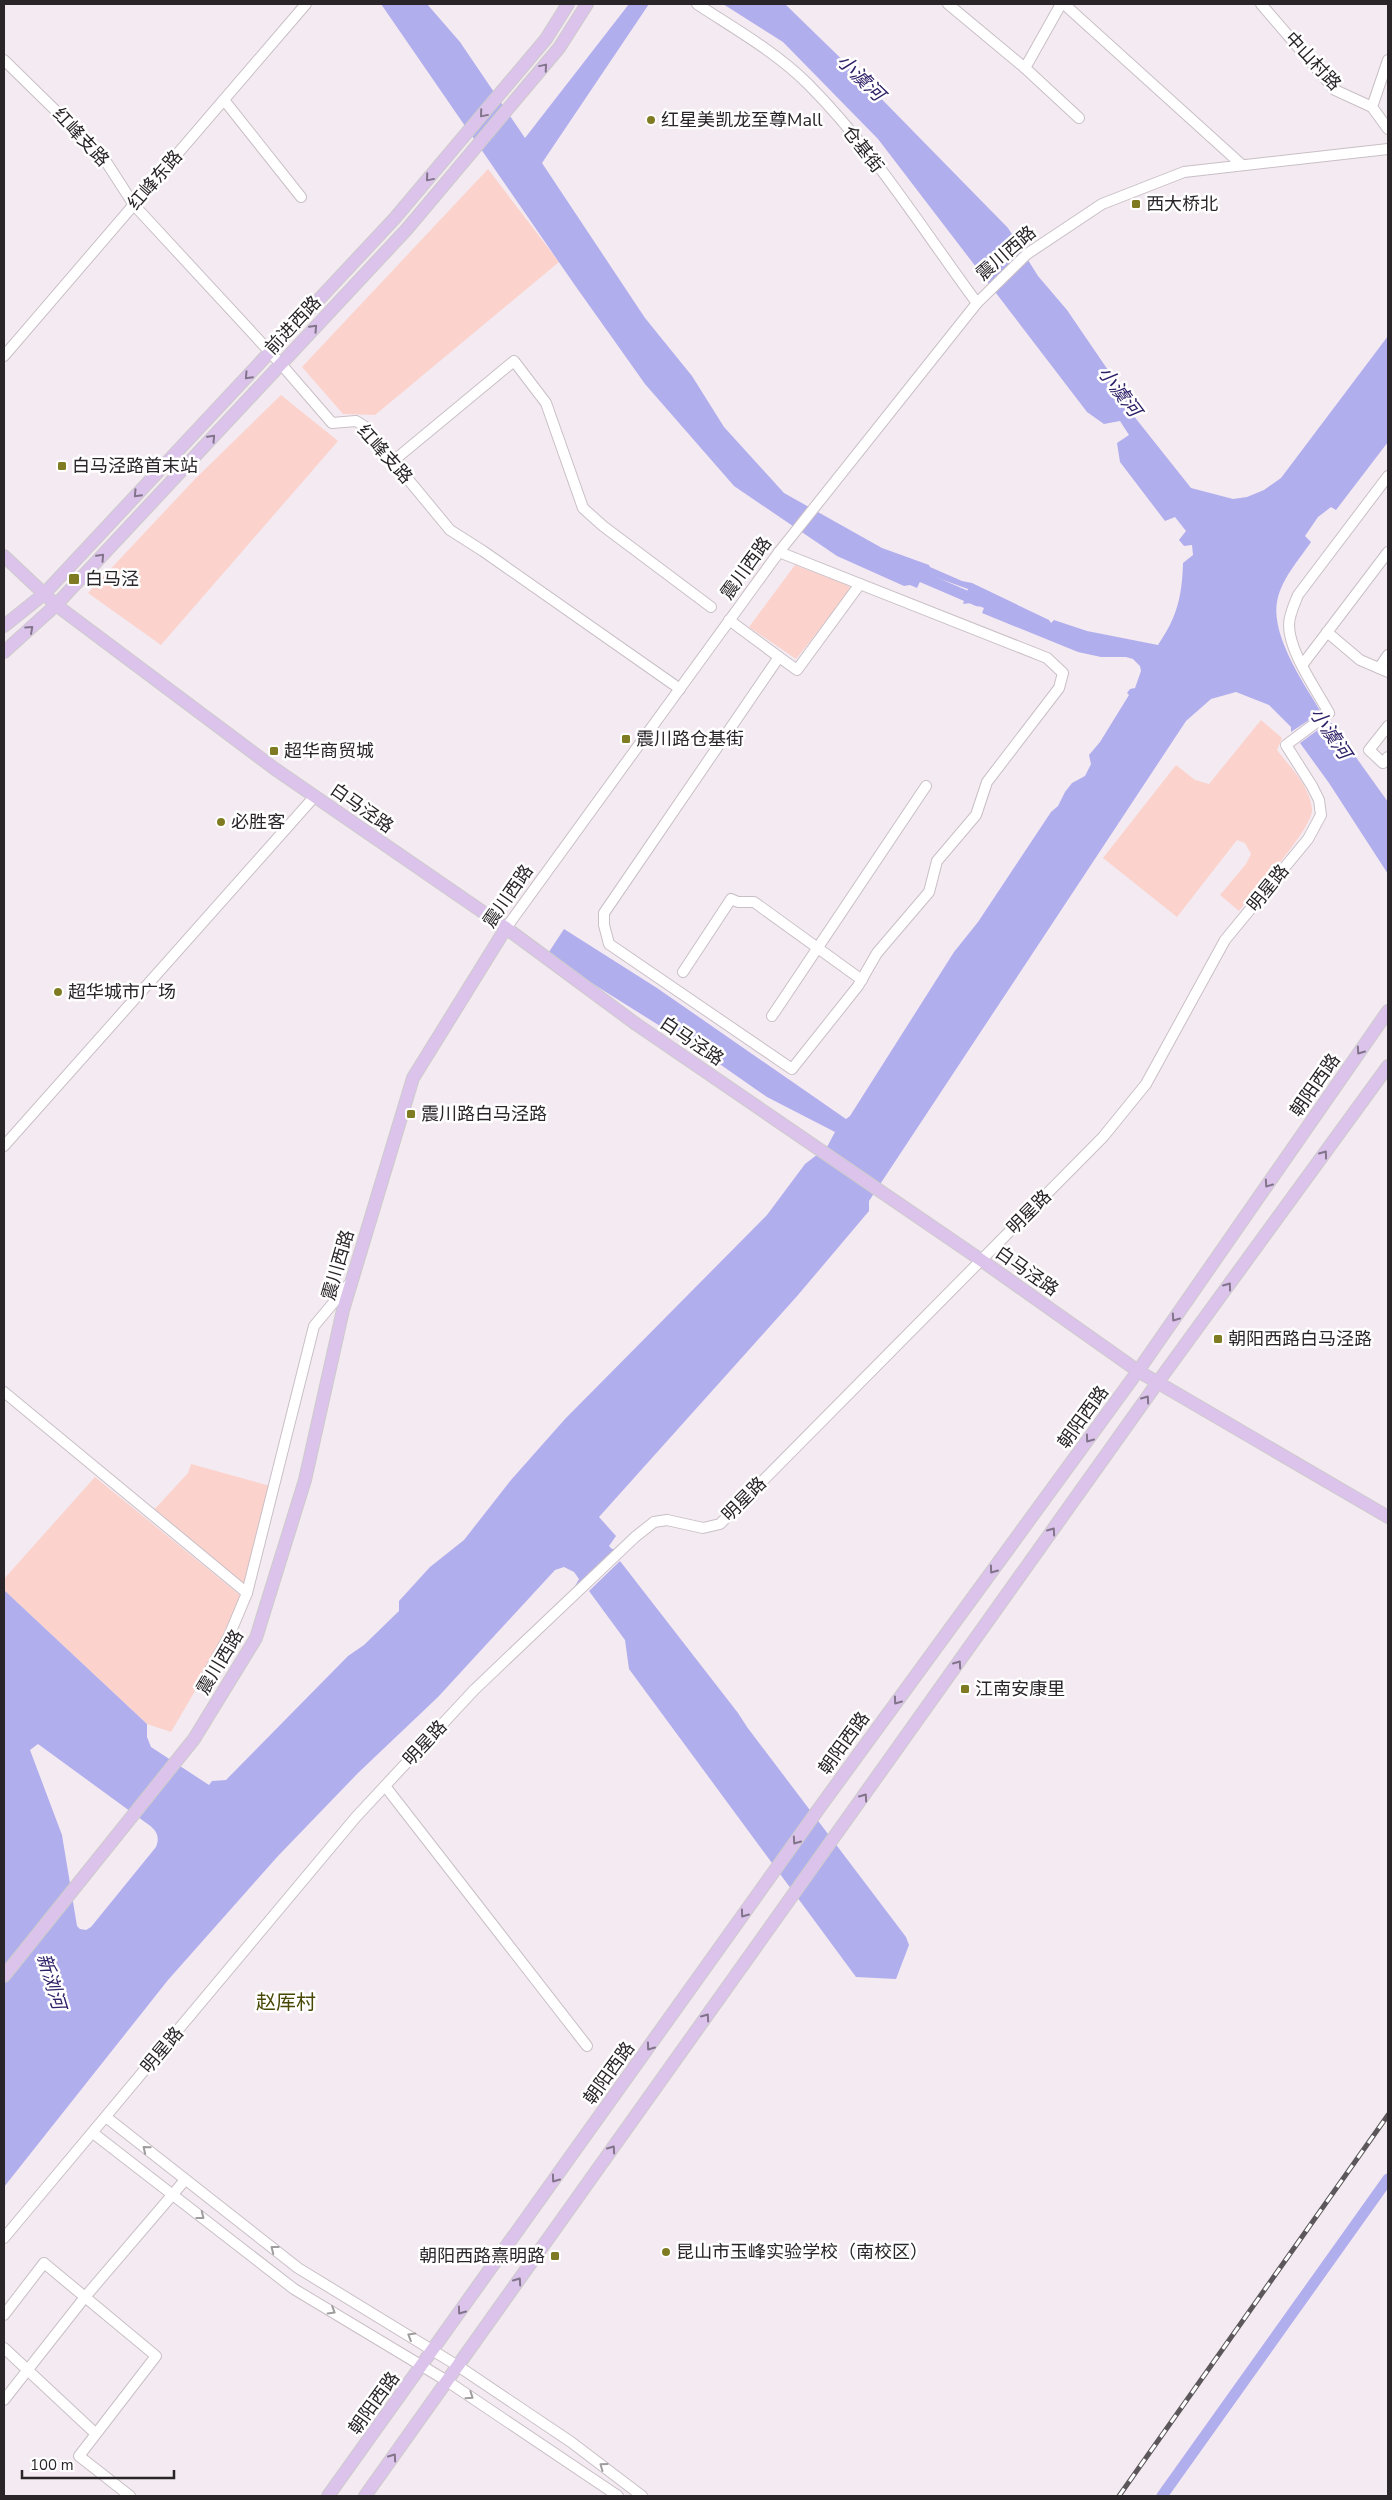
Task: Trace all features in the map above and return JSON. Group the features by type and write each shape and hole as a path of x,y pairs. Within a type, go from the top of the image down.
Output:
{"main road":[{"name":"前进西路","path":"4,626 44,594 395,218 546,39 568,4"},
{"name":"前进西路","path":"4,652 56,605 407,229 559,48 587,4"},
{"name":"白马泾路","path":"4,556 56,605 315,796 506,928 636,1024 822,1150 1138,1371 1388,1517"},
{"name":"震川西路","path":"4,1976 194,1738 256,1638 305,1480 343,1310 413,1078 506,928"},
{"name":"朝阳西路","path":"328,2496 820,1807 1138,1371 1388,1011"},
{"path":"365,2496 1158,1382 1388,1066"}],"street":[{"name":"红峰东路","path":"4,356 306,4"},
{"name":"仓基街","path":"698,4 780,59 808,84 859,142 977,303"},
{"path":"948,4 1025,68 1079,118"},
{"path":"1025,68 1062,4 1242,166"},
{"name":"中山村路","path":"1261,4 1335,90 1372,107"},
{"name":"红峰支路","path":"4,60 103,157 134,205 281,364 332,424 356,421 364,426 450,530 483,550 680,689"},
{"path":"1388,60 1372,107 1388,129"},
{"path":"224,100 301,197"},
{"name":"震川西路","path":"506,928 795,531 977,303 990,288 1027,254 1102,204 1184,172 1388,149"},
{"path":"392,462 514,361 546,403 583,508 603,526 711,607"},
{"path":"1388,476 1298,596 1291,610 1288,624 1291,643 1302,664 1388,552"},
{"path":"779,552 1048,658 1063,673 1059,688 988,782 976,815 937,861 929,892 877,952 862,980 792,1069 609,944 604,925 604,913 779,657"},
{"path":"730,620 797,670 860,584"},
{"path":"1327,632 1360,660 1383,670 1388,655"},
{"name":"明星路","path":"4,2238 356,1817 475,1689 654,1522 666,1520 704,1528 720,1524 1103,1137 1146,1084 1225,940 1308,839 1321,815 1319,800 1286,745 1329,713 1302,664"},
{"path":"1388,726 1369,750 1383,763 1388,757"},
{"path":"772,1016 926,786"},
{"path":"4,1146 315,796"},
{"path":"683,972 731,899 738,902 754,902 862,980"},
{"path":"204,1682 229,1636 247,1593 314,1326 352,1282"},
{"path":"4,1392 247,1593"},
{"path":"385,1786 587,2046"},
{"path":"106,2117 298,2268 458,2366 571,2442 642,2496"},
{"path":"93,2133 294,2289 422,2365 618,2496"},
{"path":"4,2400 85,2296 185,2180"},
{"path":"4,2315 44,2263 156,2356 79,2456 130,2496"},
{"path":"4,2348 95,2433"}],"shaded area":[{"path":"488,169 559,262 375,415 343,414 302,367"},
{"path":"281,395 338,441 161,645 88,593 195,479"},
{"path":"795,565 850,586 846,596 796,659 749,627"},
{"path":"1261,720 1282,738 1277,750 1299,777 1308,792 1312,809 1310,818 1293,845 1239,911 1220,895 1246,864 1251,854 1245,843 1237,840 1177,917 1103,858 1176,765 1195,780 1209,784"},
{"path":"191,1464 270,1486 245,1585 153,1511 188,1473"},
{"path":"95,1477 241,1596 202,1679 171,1732 147,1724 4,1590 4,1579"}],"water":[{"path":"381,4 427,4 460,42 525,138 629,4 649,4 542,163 645,318 692,376 724,427 784,493 882,548 929,565 962,581 972,583 1049,620 1051,623 1054,620 1087,631 1158,645 1170,625 1180,597 1183,563 1193,555 1192,545 1184,546 1179,540 1186,531 1175,517 1165,521 1120,462 1117,443 1129,435 1120,421 1104,424 1087,412 878,139 783,42 723,4 785,4 861,78 1008,228 1038,276 1067,310 1133,407 1133,415 1191,488 1233,499 1247,497 1264,490 1281,478 1388,336 1388,442 1336,510 1331,507 1318,517 1305,536 1311,542 1282,585 1277,602 1276,615 1279,630 1290,659 1321,712 1291,732 1291,727 1269,705 1236,692 1211,699 1186,721 869,1201 869,1211 798,1295 599,1517 616,1536 609,1546 612,1549 616,1549 574,1588 579,1579 574,1572 564,1567 555,1570 438,1697 358,1773 278,1856 168,1980 4,2187 4,1590 147,1724 147,1737 151,1747 209,1785 212,1781 226,1780 348,1656 364,1645 399,1611 399,1601 430,1567 464,1540 511,1480 565,1419 767,1215 805,1164 827,1147 835,1132 767,1097 711,1058 547,955 564,929 657,988 846,1119 850,1116 954,952 978,922 1051,812 1058,806 1072,783 1085,776 1091,764 1089,755 1100,742 1129,695 1127,693 1130,689 1135,688 1141,671 1140,666 1133,659 1126,657 1101,657 1078,652 982,613 984,608 971,603 963,604 968,589 924,573 917,588 910,585 904,586 837,556 734,486 645,384","holes":["38,1744 149,1825 157,1834 156,1847 91,1927 86,1930 80,1929 77,1926 62,1835 30,1750"]},
{"name":"小澞河","path":"1330,721 1388,802 1388,874 1329,783 1300,743"},
{"path":"620,1561 738,1713 906,1937 909,1945 896,1979 856,1977 629,1669 625,1640 589,1591"}],"waterway":[{"path":"908,571 978,601"},
{"path":"1162,2496 1388,2179"}],"railway":[{"path":"1119,2496 1388,2115"}],"place":[{"name":"红星美凯龙至尊Mall","path":"651,120"},
{"name":"西大桥北","path":"1136,204"},
{"name":"白马泾路首末站","path":"62,466"},
{"name":"白马泾","path":"74,579"},
{"name":"震川路仓基街","path":"626,739"},
{"name":"超华商贸城","path":"274,751"},
{"name":"必胜客","path":"221,822"},
{"name":"超华城市广场","path":"58,992"},
{"name":"震川路白马泾路","path":"411,1114"},
{"name":"朝阳西路白马泾路","path":"1218,1339"},
{"name":"江南安康里","path":"965,1689"},
{"name":"昆山市玉峰实验学校（南校区）","path":"666,2252"},
{"name":"朝阳西路熹明路","path":"555,2256"}],"district":[{"name":"赵厍村","path":"286,2002"}],"water label":[{"name":"新浏河","path":"52,1981"}]}
